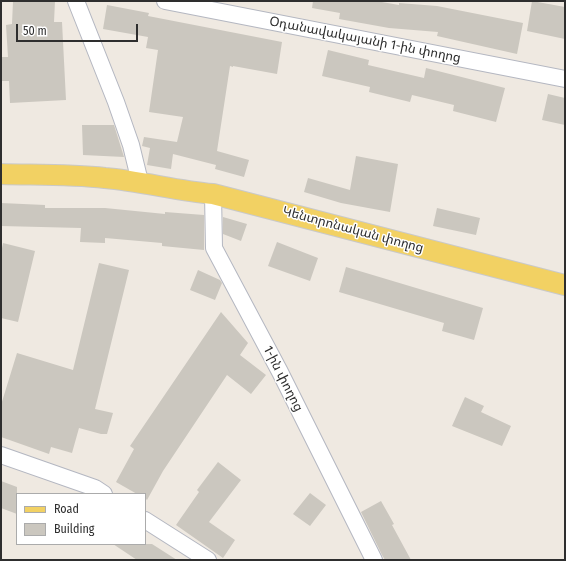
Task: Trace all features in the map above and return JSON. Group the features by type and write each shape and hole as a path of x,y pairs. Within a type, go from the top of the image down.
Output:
{"main road":[{"path":"1,174 104,178 140,182"},
{"name":"Կենտրոնական փողոց","path":"140,182 199,193 213,194 565,285"}],"street":[{"path":"76,1 116,102 131,145 140,182"},
{"name":"Օդանավակայանի 1-ին փողոց","path":"165,1 565,79"},
{"name":"1-ին փողոց","path":"213,194 214,248 280,372 374,560"},
{"path":"1,455 95,488 102,493"},
{"path":"146,521 208,560"}],"building":[{"path":"13,1 55,1 54,22 62,22 66,100 10,103 9,81 1,81 1,57 8,57 6,25 12,24"},
{"path":"313,1 376,1 399,5 399,3 437,6 523,23 517,54 437,36 438,32 389,28 339,19 340,13 312,8"},
{"path":"532,1 565,7 565,39 527,31"},
{"path":"107,5 149,13 148,16 282,42 277,74 230,66 217,151 249,160 244,177 215,169 216,165 173,154 171,169 147,165 150,148 142,146 144,137 177,142 183,117 149,112 158,50 146,48 148,37 103,29"},
{"path":"328,50 369,60 368,65 424,78 426,68 505,88 496,122 453,111 454,105 412,95 410,102 369,92 370,87 322,76"},
{"path":"548,94 565,98 565,125 542,120"},
{"path":"82,125 114,125 124,157 83,155"},
{"path":"356,156 398,164 390,212 341,203 304,192 308,178 350,190"},
{"path":"1,203 45,205 45,208 105,208 165,214 165,212 204,215 204,250 162,246 162,243 105,238 105,243 80,242 81,228 1,226"},
{"path":"437,208 480,218 476,235 433,226"},
{"path":"223,217 247,224 241,241 223,234"},
{"path":"277,242 318,258 310,281 268,266"},
{"path":"3,243 35,251 18,322 1,318 1,253"},
{"path":"99,263 129,270 95,409 113,413 107,434 101,434 79,428 72,453 51,447 49,454 1,437 1,405 17,353 73,370"},
{"path":"346,267 483,308 474,340 442,331 444,323 339,292"},
{"path":"198,270 220,280 222,283 215,300 190,290"},
{"path":"221,312 248,343 240,355 266,375 251,394 227,375 163,471 147,500 146,493 135,493 116,482 134,449 130,446"},
{"path":"465,397 484,406 481,412 511,426 502,446 452,426"},
{"path":"218,462 241,480 209,522 235,540 223,558 176,525 199,492 197,490"},
{"path":"1,481 17,487 16,514 1,508"},
{"path":"310,493 326,505 310,526 293,514"},
{"path":"381,501 411,560 385,560 382,555 361,512"},
{"path":"152,544 177,560 137,560 114,545"}]}
